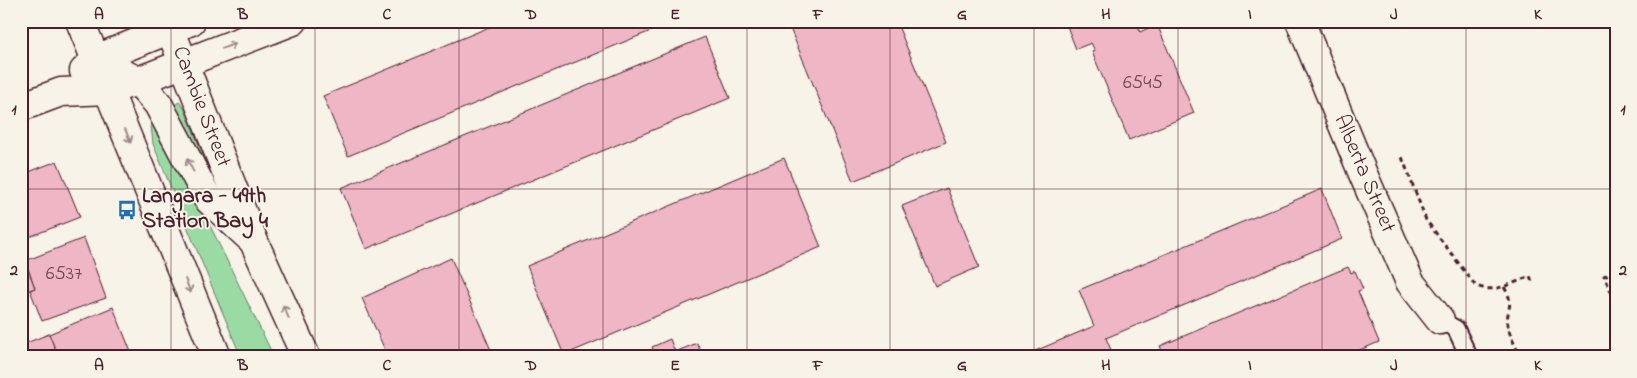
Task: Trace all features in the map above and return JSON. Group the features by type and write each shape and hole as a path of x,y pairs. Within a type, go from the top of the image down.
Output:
{"main road":[{"path":"80,21 217,357"},
{"path":"21,106 61,92 109,90 138,81 293,21"},
{"name":"Alberta Street","path":"1300,21 1410,282 1440,320"},
{"path":"61,92 96,59 137,30 176,24"},
{"name":"Cambie Street","path":"176,24 184,64 254,242 306,357"},
{"path":"137,30 184,64"},
{"path":"96,59 138,81 158,104 208,199 254,242"}],"lane":[{"path":"1440,320 1456,329 1469,357"}],"path":[{"path":"1402,157 1426,220 1475,285 1491,289 1504,287 1530,276 1533,284"},
{"path":"1616,271 1604,276 1616,302"},
{"path":"1504,287 1511,300 1508,323 1509,331 1521,357"},
{"path":"1423,352 1426,357"}],"green space":[{"path":"179,102 184,108 218,192 170,108"},
{"path":"150,117 163,129 274,357 241,357 153,144"}],"building":[{"path":"504,21 675,21 348,156 323,96"},
{"path":"787,21 896,21 946,142 853,181"},
{"path":"1065,21 1143,21 1137,24 1140,32 1157,24 1194,113 1129,140 1092,52 1095,51 1091,43 1076,49"},
{"path":"705,37 730,98 366,249 341,188"},
{"path":"784,158 821,247 564,355 527,266"},
{"path":"57,161 80,217 21,240 21,175"},
{"path":"947,188 979,267 935,286 902,206"},
{"path":"1322,189 1342,239 1106,338 1114,357 1021,357 1094,326 1079,290"},
{"path":"84,238 106,298 42,321 30,290 35,288 25,261"},
{"path":"451,258 494,357 388,357 362,298"},
{"path":"25,261 35,288 21,293 21,262"},
{"path":"1348,267 1351,273 1355,271 1363,289 1358,291 1379,342 1343,357 1165,357 1160,346"},
{"path":"113,307 133,357 58,357 49,334"},
{"path":"49,334 58,356 25,357 21,345"},
{"path":"670,339 675,352 697,343 703,357 656,357 652,347"}],"place":[{"name":"Langara - 49th Station Bay 4","path":"127,210"}]}
